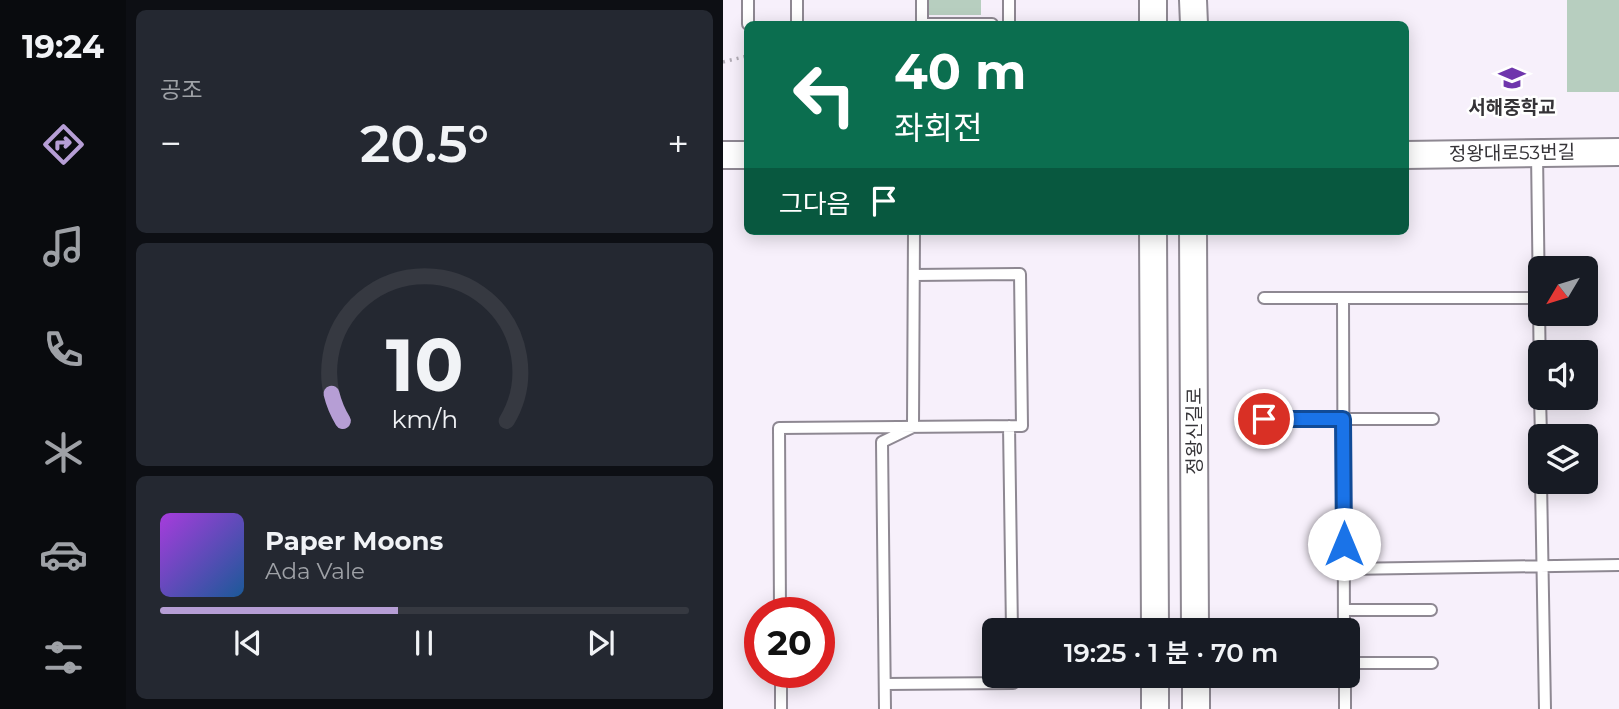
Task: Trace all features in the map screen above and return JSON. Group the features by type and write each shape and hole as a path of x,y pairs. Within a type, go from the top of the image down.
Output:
{"street":[{"path":"1153,0 1153,21"},
{"path":"1193,0 1194,21"},
{"name":"정왕대로53번길","path":"1409,155 1619,152"},
{"path":"723,155 744,155"},
{"name":"정왕신길로","path":"1153,235 1155,618"},
{"name":"정왕신길로","path":"1193,235 1195,618"},
{"path":"1155,688 1155,709"},
{"path":"1195,688 1196,709"}],"lane":[{"path":"748,0 748,21"},
{"path":"797,0 797,21"},
{"path":"922,0 922,21"},
{"path":"1009,0 1009,21"},
{"path":"1537,152 1538,256"},
{"path":"913,427 914,235"},
{"path":"780,597 779,428 1022,426 1020,274 914,275"},
{"path":"1264,298 1528,298"},
{"path":"1343,298 1344,618"},
{"path":"1264,419 1433,419"},
{"path":"1009,426 1012,618"},
{"path":"885,709 882,442 913,427"},
{"path":"1541,494 1544,709"},
{"path":"1344,569 1619,565"},
{"path":"1344,610 1431,610"},
{"path":"1360,663 1432,663"},
{"path":"885,684 982,683"},
{"path":"781,688 781,709"},
{"path":"1345,688 1345,709"}],"path":[{"path":"723,62 744,57"}],"green space":[{"path":"929,0 981,0 981,15 929,15"},
{"path":"1567,0 1619,0 1619,92 1567,92"}],"place":[{"name":"서해중학교","path":"1512,78"}],"route":[{"path":"1264,419 1343,419 1344,544"}]}
